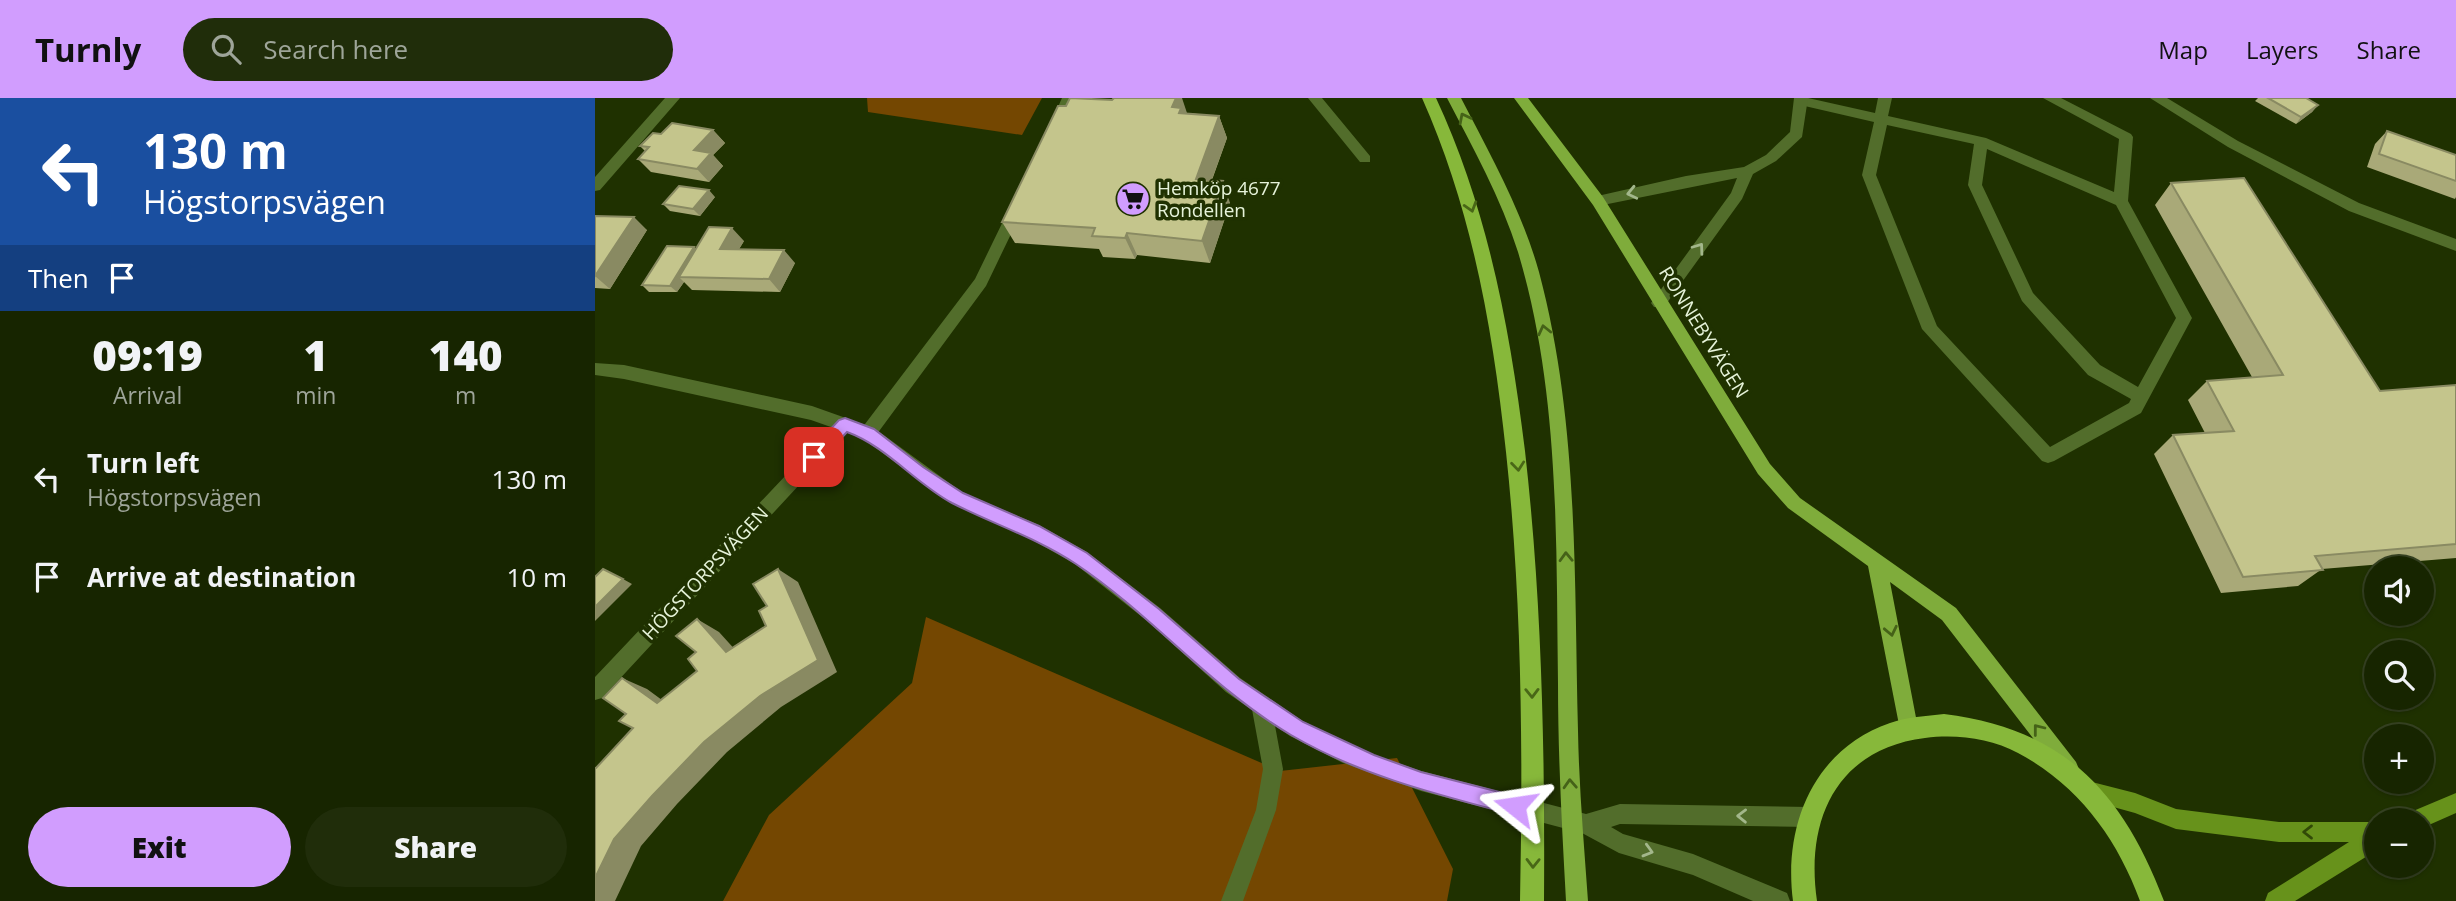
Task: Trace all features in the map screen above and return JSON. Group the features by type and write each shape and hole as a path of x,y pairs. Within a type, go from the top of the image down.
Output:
{"highway":[{"path":"1429,98 1458,166 1481,242 1493,293 1510,398 1523,510 1531,650 1532,901"},
{"path":"1805,901 1802,863 1810,817 1828,780 1840,765 1871,741 1908,728 1946,724 1986,730 2044,756 2084,787 2128,843 2152,901"}],"main road":[{"path":"1454,98 1514,223 1531,271 1549,350 1559,442 1565,539 1568,732 1577,901"},
{"name":"RONNEBYVÄGEN","path":"1521,98 1598,201 1764,469 1794,503 1949,614 2084,787"},
{"path":"1877,565 1898,664 1908,728"},
{"path":"2084,787 2176,819 2279,831 2364,832"},
{"path":"2434,812 2456,803"},
{"path":"2276,901 2321,870 2364,845"}],"street":[{"path":"1051,136 1069,98"},
{"path":"1315,98 1365,159"},
{"path":"1885,98 1869,175 1930,329 2048,456 2135,408 2184,318 2121,201 2126,137 2050,98"},
{"path":"2157,98 2233,144 2354,207 2456,245"},
{"path":"595,186 672,99"},
{"path":"1598,201 1686,181 1747,171 1771,158 1797,134 1801,100 1981,141 2121,201"},
{"path":"1981,141 1975,186 2027,298 2094,370 2141,397"},
{"path":"1660,303 1737,195 1747,171"},
{"path":"868,433 981,282 1022,197"},
{"path":"595,369 624,372 767,402 813,413 868,433 957,498 1033,531 1081,558 1153,614 1233,685 1297,729 1350,756 1421,781 1586,824 1619,843 1693,864 1779,901"},
{"name":"HÖGSTORPSVÄGEN","path":"595,691 845,425"},
{"path":"1232,901 1266,810 1273,769 1261,704"},
{"path":"1586,824 1620,814 1810,817"}],"shaded area":[{"path":"867,98 1042,98 1022,135 868,112"},
{"path":"926,617 1280,771 1397,758 1453,869 1447,901 723,901 769,815 912,683"}],"building":[{"path":"1070,98 1176,98 1172,107 1181,108 1179,113 1219,116 1196,179 1223,181 1202,241 1127,233 1125,238 1092,236 1095,228 1002,222 1058,106 1066,106"},
{"path":"2268,98 2306,98 2318,105 2301,117"},
{"path":"672,123 713,130 694,150 711,153 697,169 638,159 649,147 640,146 653,133 661,134"},
{"path":"2387,131 2456,155 2456,181 2379,154"},
{"path":"2244,178 2380,391 2456,385 2456,544 2315,556 2323,570 2243,577 2173,435 2234,431 2207,381 2283,375 2171,183"},
{"path":"679,186 709,190 693,209 663,204"},
{"path":"595,216 634,217 595,276"},
{"path":"709,227 732,228 720,249 784,250 769,279 679,277"},
{"path":"667,246 694,247 670,286 642,285"},
{"path":"603,569 623,579 595,607 595,577"},
{"path":"778,569 818,660 760,696 704,742 614,839 595,878 595,768 633,728 619,721 626,714 603,698 622,678 657,703 697,671 688,659 696,652 676,636 697,619 726,652 766,626 759,611 767,606 753,584"}],"place":[{"name":"Hemköp 4677 Rondellen","path":"1133,199"}],"route":[{"path":"814,457 845,425 868,433 957,498 1033,531 1081,558 1153,614 1233,685 1297,729 1350,756 1421,781 1515,806"}]}
